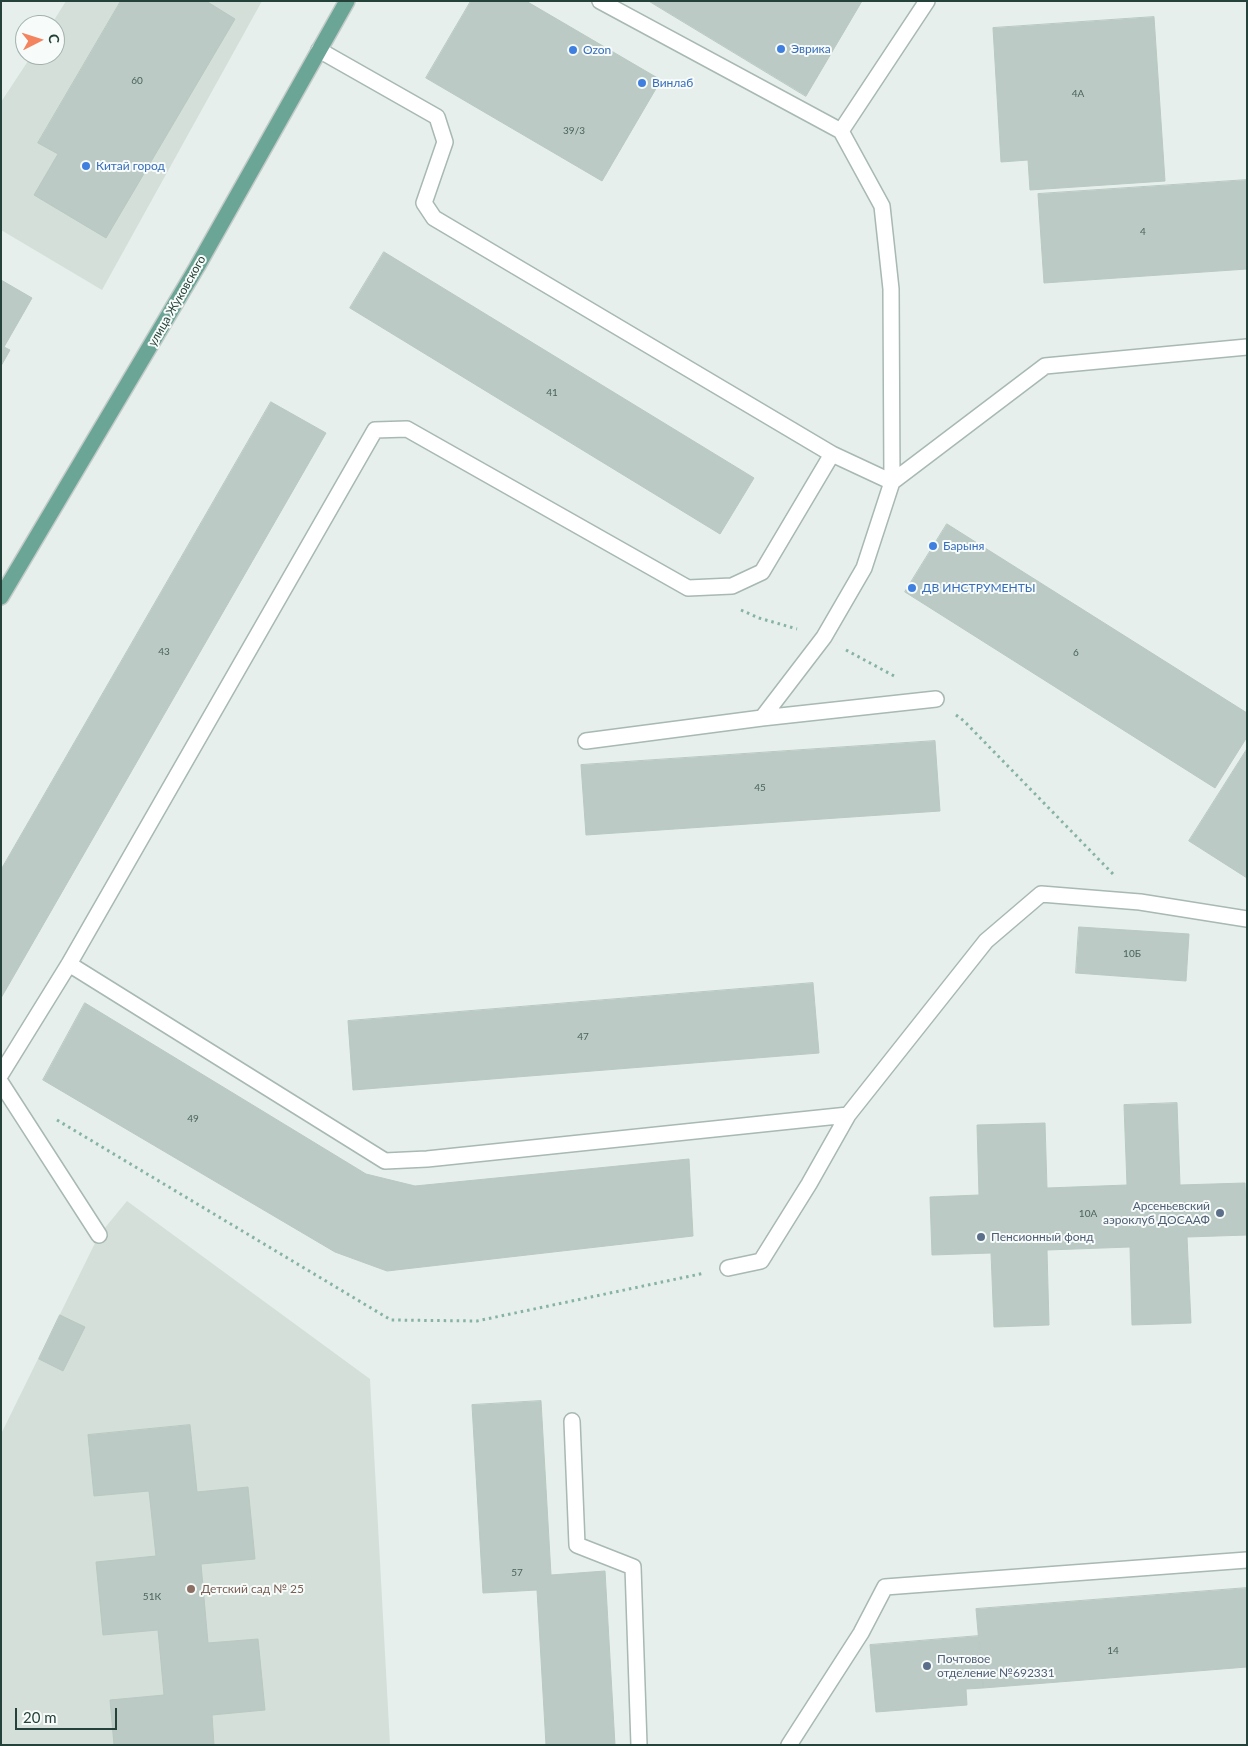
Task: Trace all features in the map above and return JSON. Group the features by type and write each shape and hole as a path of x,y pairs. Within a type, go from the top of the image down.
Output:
{"main road":[{"name":"улица Жуковского","path":"1,597 197,267 347,1"}],"lane":[{"path":"600,1 841,131 882,206 891,289 892,482 864,568 824,637 762,718"},
{"path":"841,131 926,1"},
{"path":"319,50 437,117 445,142 424,203 434,218 832,454 892,482"},
{"path":"892,482 1045,366 1247,347"},
{"path":"1,1074 70,964 375,430 407,429 688,588 732,586 762,572 832,454"},
{"path":"586,741 762,718 936,699"},
{"path":"728,1268 760,1261 810,1184 848,1115 986,942 1042,894 1140,902 1247,920"},
{"path":"70,964 385,1161 426,1159 848,1115"},
{"path":"1,1083 99,1235"},
{"path":"572,1421 577,1545 633,1567 639,1745"},
{"path":"789,1745 861,1633 886,1587 1247,1560"}],"path":[{"path":"49,1115 391,1320 478,1321 728,1268"}],"shaded area":[{"name":"Китай город","path":"66,1 262,1 102,290 1,230 1,102 25,65 65,65 65,15 57,15"},
{"name":"Детский сад № 25","path":"127,1201 370,1379 390,1745 1,1745 1,1434 99,1235"}],"building":[{"path":"121,1 206,1 235,19 106,238 34,195 58,154 38,143"},
{"path":"471,1 526,1 661,80 602,181 426,78"},
{"name":"Эврика","path":"649,1 862,1 806,96"},
{"path":"1154,17 1165,181 1030,190 1028,160 1001,162 993,28"},
{"path":"1247,180 1247,269 1044,283 1038,194"},
{"path":"384,252 754,478 720,534 350,308"},
{"path":"1,280 32,298 4,347 10,350 1,366"},
{"path":"271,402 326,433 1,998 1,870"},
{"path":"947,524 1247,713 1247,737 1215,788 905,592"},
{"path":"935,741 940,811 586,835 581,765"},
{"path":"1247,749 1247,878 1189,841"},
{"path":"1079,927 1189,934 1186,981 1076,973"},
{"path":"813,983 819,1053 353,1090 348,1021"},
{"path":"85,1003 366,1174 415,1186 689,1159 693,1236 387,1271 335,1252 43,1080"},
{"path":"1177,1103 1180,1185 1245,1183 1247,1235 1187,1237 1191,1323 1132,1325 1130,1247 1047,1250 1049,1325 994,1327 991,1253 932,1255 930,1197 979,1195 977,1125 1045,1123 1047,1188 1127,1185 1124,1105"},
{"path":"60,1315 85,1327 63,1371 39,1359"},
{"path":"541,1401 551,1575 605,1571 615,1745 546,1745 537,1590 483,1593 472,1405"},
{"path":"190,1425 197,1492 248,1487 255,1559 201,1564 208,1643 258,1639 265,1710 212,1715 214,1745 114,1745 110,1700 164,1695 158,1630 103,1635 96,1562 156,1556 149,1491 94,1496 88,1435"},
{"path":"1247,1588 1247,1667 983,1688 976,1609"},
{"name":"Почтовое отделение №692331","path":"979,1636 983,1688 966,1689 967,1705 876,1712 870,1645"}],"place":[{"name":"Эврика","path":"781,49"},
{"name":"Ozon","path":"573,50"},
{"name":"Винлаб","path":"642,83"},
{"name":"Китай город","path":"86,166"},
{"name":"Барыня","path":"933,546"},
{"name":"ДВ ИНСТРУМЕНТЫ","path":"912,588"},
{"name":"Арсеньевский аэроклуб ДОСААФ","path":"1220,1213"},
{"name":"Пенсионный фонд","path":"981,1237"},
{"name":"Детский сад № 25","path":"191,1589"},
{"name":"Почтовое отделение №692331","path":"927,1666"}]}
